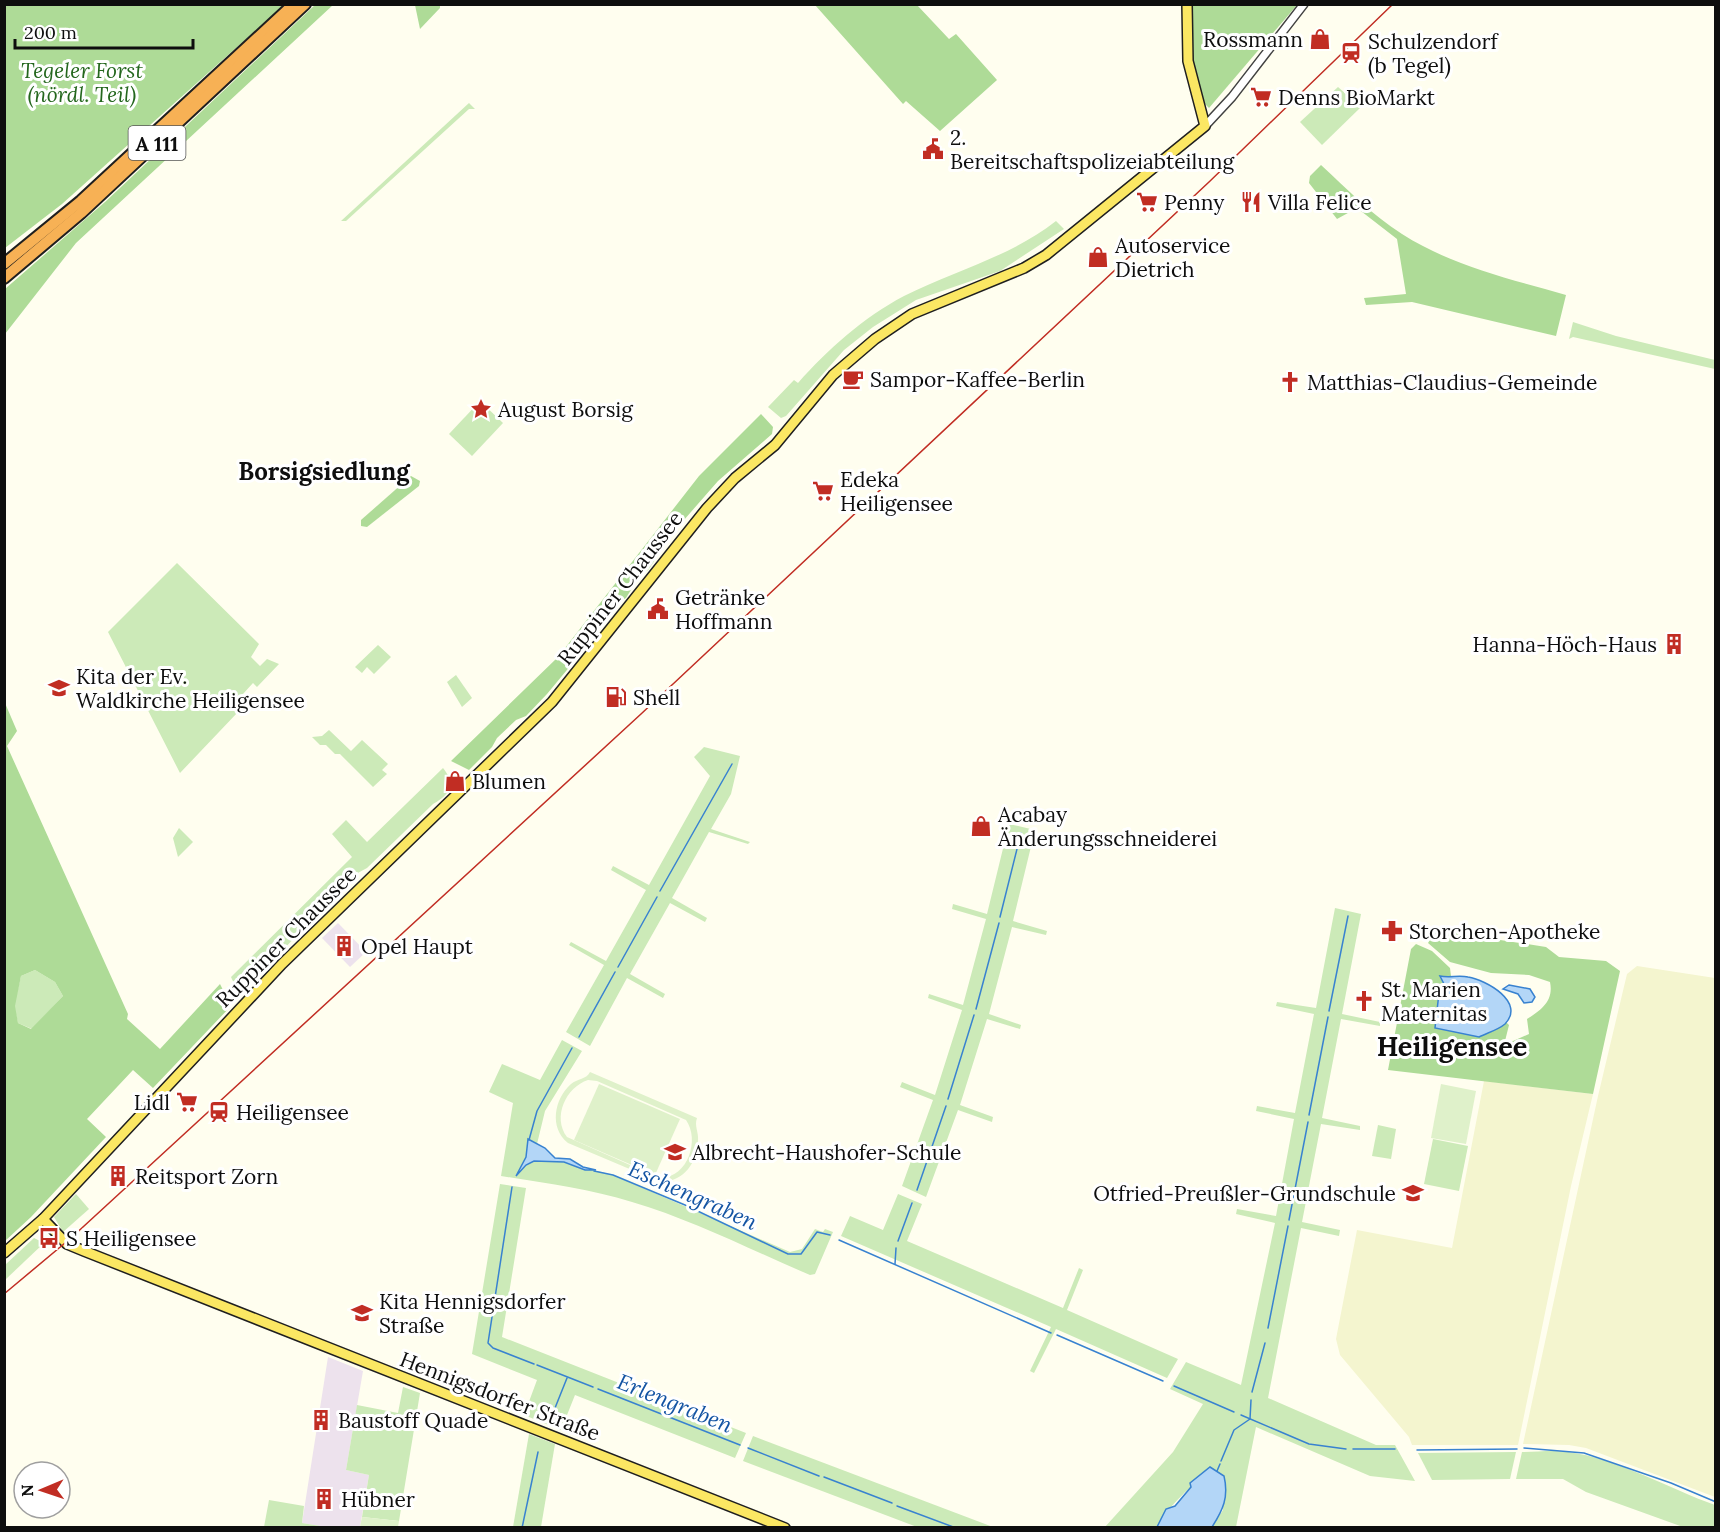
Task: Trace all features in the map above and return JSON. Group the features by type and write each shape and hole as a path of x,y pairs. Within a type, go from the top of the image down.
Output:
{"highway":[{"name":"A 111","path":"4,264 81,201 294,4"},
{"name":"A 111","path":"4,278 81,213 306,4"}],"main road":[{"path":"1188,4 1188,61 1205,126"},
{"name":"Ruppiner Chaussee","path":"4,1253 43,1219 282,964 552,702 723,490 775,445 824,385 847,362 906,318 1033,263 1205,126"},
{"name":"Hennigsdorfer Straße","path":"43,1219 67,1244 785,1527"}],"street":[{"name":"Ruppiner Chaussee","path":"1205,126 1232,97 1304,4"}],"shaded area":[{"path":"338,923 366,952 350,967 322,938"},
{"path":"328,1357 363,1371 346,1470 369,1475 360,1527 325,1527 302,1523"}],"green space":[{"name":"Tegeler Forst (nördl. Teil)","path":"5,4 284,5 62,204 5,248"},
{"path":"316,4 333,5 76,243 5,334 5,289 105,202"},
{"path":"415,5 440,5 440,8 420,29"},
{"path":"815,5 917,5 949,39 956,34 997,80 940,131 906,101 903,104"},
{"path":"1191,5 1297,5 1209,108 1202,100 1194,75"},
{"path":"1338,87 1361,107 1322,145 1300,122"},
{"path":"469,103 475,109 469,109 346,221 341,221"},
{"path":"1321,165 1380,219 1421,245 1461,263 1566,295 1556,336 1412,302 1366,305 1364,298 1406,294 1397,239 1357,208 1337,219 1309,183 1310,176"},
{"path":"1056,221 1064,229 1000,271 916,300 873,327 844,350 786,416 781,418 768,407 794,380 798,383 847,335 889,304 1001,254"},
{"path":"1573,322 1616,336 1715,360 1715,369 1573,337 1569,339"},
{"path":"480,401 503,423 472,456 449,434"},
{"path":"761,414 773,427 772,434 718,481 677,528 648,570 640,575 626,598 613,605 586,638 581,653 547,694 526,716 516,720 497,738 492,747 469,770 451,761 558,657 699,476"},
{"path":"411,476 420,481 419,486 367,527 361,526 361,520"},
{"path":"177,563 259,644 251,657 260,666 267,659 279,664 257,687 253,683 232,706 238,712 180,773 108,632"},
{"path":"378,645 391,657 374,674 367,667 362,673 355,667"},
{"path":"456,675 472,698 462,707 447,682"},
{"path":"5,703 17,731 7,746 128,1014 127,1019 160,1049 220,984 231,1006 153,1088 133,1070 87,1119 106,1137 31,1217 5,1241","holes":["35,970 55,982 63,996 31,1029 18,1023 15,1006 21,976"]},
{"path":"329,730 351,751 362,740 388,764 382,770 387,774 373,787 340,754 335,754 326,745 320,745 312,737 322,736"},
{"path":"704,747 740,756 731,794 711,829 750,842 748,844 709,832 672,898 707,918 705,922 670,903 630,974 665,994 663,998 627,978 590,1046 566,1032 604,965 569,945 571,942 606,961 646,890 611,870 613,866 649,885 710,776 694,757"},
{"path":"443,768 449,779 448,792 367,868 354,875 244,991 237,990 231,977 352,857 332,834 346,820 367,842"},
{"path":"1009,824 1035,830 1013,921 1047,931 1046,935 1012,927 989,1014 1021,1025 1020,1029 987,1019 960,1105 993,1117 992,1122 958,1110 926,1197 902,1186 933,1100 900,1087 902,1082 935,1095 962,1010 928,998 929,994 963,1005 986,919 952,909 953,904 987,914"},
{"path":"179,828 193,842 178,857 173,838"},
{"path":"1335,908 1361,914 1342,1014 1380,1022 1380,1026 1341,1019 1322,1118 1360,1126 1360,1130 1321,1124 1302,1222 1340,1230 1339,1236 1301,1228 1268,1398 1376,1445 1395,1445 1415,1481 1370,1476 1256,1427 1236,1527 1212,1527 1223,1510 1224,1476 1210,1468 1190,1483 1191,1487 1172,1506 1157,1527 1104,1528 1173,1452 1203,1404 1170,1389 1186,1362 1241,1385 1275,1223 1236,1214 1237,1209 1276,1216 1294,1119 1256,1111 1257,1106 1295,1113 1314,1014 1276,1006 1277,1002 1316,1008"},
{"path":"1436,930 1546,947 1559,957 1606,961 1620,971 1593,1094 1388,1070 1411,949 1416,944 1432,951 1450,968 1451,976 1440,977 1444,984 1439,993 1436,1028 1479,1037 1506,1022 1509,1025 1504,1045 1529,1034 1527,1019 1545,1004 1550,995 1550,982 1529,975 1491,973 1450,962 1428,943"},
{"path":"1637,966 1715,978 1715,1497 1586,1448 1569,1445 1523,1444 1598,1096 1627,974"},
{"path":"35,970 55,982 63,996 32,1029 18,1023 14,1006 21,976"},
{"path":"562,1040 582,1051 545,1111 537,1144 555,1158 570,1159 585,1168 613,1175 790,1252 802,1249 815,1229 833,1232 815,1274 810,1275 700,1226 655,1209 616,1197 501,1176 513,1103 489,1092 502,1064 540,1080"},
{"path":"590,1072 697,1118 697,1149 687,1171 674,1179 658,1181 568,1143 558,1130 556,1114 558,1105 565,1090 571,1084","holes":["588,1080 597,1081 686,1120 692,1138 691,1149 683,1167 667,1177 657,1177 567,1137 561,1121 561,1112 568,1096 580,1084"]},
{"path":"1484,1081 1593,1094 1571,1186 1518,1445 1412,1445 1409,1437 1340,1355 1336,1339 1357,1230 1452,1248"},
{"path":"599,1084 680,1119 655,1175 574,1140"},
{"path":"1441,1084 1476,1091 1466,1144 1431,1138"},
{"path":"1378,1125 1396,1129 1391,1159 1372,1156"},
{"path":"1433,1139 1468,1146 1459,1191 1424,1184"},
{"path":"500,1184 526,1188 502,1337 746,1433 735,1458 575,1395 561,1430 524,1415 537,1380 472,1354"},
{"path":"76,1194 89,1209 63,1232 54,1217"},
{"path":"898,1194 922,1204 907,1241 1063,1308 1079,1268 1083,1270 1067,1310 1178,1359 1167,1378 1056,1329 1034,1373 1030,1371 1051,1327 841,1236 850,1216 883,1230"},
{"path":"34,1238 44,1243 5,1280 5,1265"},
{"path":"403,1387 420,1393 399,1521 362,1517 369,1475 346,1470 357,1405 398,1413"},
{"path":"529,1434 555,1444 541,1527 513,1527"},
{"path":"753,1436 993,1527 917,1527 743,1461"},
{"path":"1516,1452 1510,1479 1432,1480 1418,1453"},
{"path":"1522,1452 1568,1452 1624,1467 1715,1505 1715,1527 1683,1527 1586,1492 1563,1479 1516,1479"},
{"path":"269,1500 304,1506 302,1523 326,1527 264,1527"},
{"path":"362,1517 399,1521 398,1527 360,1527"}],"water":[{"path":"1440,976 1468,977 1493,987 1507,1000 1511,1008 1510,1016 1505,1024 1479,1037 1435,1028 1439,993 1444,984"},
{"path":"1509,985 1530,989 1535,997 1532,1002 1524,1003 1518,994 1503,989"},
{"path":"528,1139 545,1148 555,1158 570,1159 583,1167 596,1170 585,1170 564,1162 534,1161 526,1165 516,1176 526,1157"},
{"path":"1210,1467 1224,1476 1226,1490 1222,1509 1212,1527 1157,1527 1166,1509 1175,1506 1191,1487 1190,1483"}],"waterway":[{"path":"660,891 732,764"},
{"path":"1000,917 1021,833"},
{"path":"618,967 657,897"},
{"path":"1329,1011 1348,916"},
{"path":"976,1009 999,923"},
{"path":"579,1037 615,972"},
{"path":"948,1099 974,1015"},
{"path":"1309,1115 1328,1017"},
{"path":"529,1140 537,1111 572,1048"},
{"path":"917,1190 946,1106"},
{"path":"1289,1220 1308,1122"},
{"name":"Eschengraben","path":"594,1171 613,1175 685,1205 788,1254 801,1254 817,1232 830,1235"},
{"name":"Erlengraben","path":"512,1187 488,1343 493,1348 534,1364"},
{"path":"898,1241 912,1203"},
{"path":"1268,1328 1288,1226"},
{"name":"Eschengraben","path":"839,1240 1051,1333"},
{"path":"895,1264 896,1248"},
{"name":"Eschengraben","path":"1057,1335 1163,1381"},
{"path":"1252,1392 1265,1343"},
{"name":"Erlengraben","path":"537,1365 593,1387"},
{"path":"549,1423 567,1378"},
{"name":"Eschengraben","path":"1174,1386 1234,1412"},
{"name":"Erlengraben","path":"598,1389 740,1445"},
{"name":"Erlengraben","path":"1221,1461 1234,1430 1250,1419 1251,1400"},
{"name":"Eschengraben","path":"1241,1415 1309,1444 1346,1449"},
{"name":"Erlengraben","path":"748,1448 819,1476"},
{"name":"Eschengraben","path":"1524,1448 1584,1453 1671,1483 1716,1502"},
{"name":"Eschengraben","path":"1353,1449 1395,1449"},
{"name":"Eschengraben","path":"1417,1450 1517,1449"},
{"path":"522,1528 538,1452"},
{"name":"Erlengraben","path":"1217,1471 1220,1464"},
{"name":"Erlengraben","path":"824,1477 892,1503"},
{"name":"Erlengraben","path":"897,1506 956,1528"}],"tram line":[{"path":"4,1294 71,1238 641,714 1209,182 1393,4"}],"place":[{"name":"Rossmann","path":"1320,39"},
{"name":"Schulzendorf (b Tegel)","path":"1351,53"},
{"name":"Denns BioMarkt","path":"1261,97"},
{"name":"2. Bereitschaftspolizeiabteilung","path":"933,149"},
{"name":"Penny","path":"1147,202"},
{"name":"Villa Felice","path":"1251,202"},
{"name":"Autoservice Dietrich","path":"1098,257"},
{"name":"Sampor-Kaffee-Berlin","path":"853,379"},
{"name":"Matthias-Claudius-Gemeinde","path":"1290,382"},
{"name":"August Borsig","path":"481,409"},
{"name":"Edeka Heiligensee","path":"823,491"},
{"name":"Getränke Hoffmann","path":"658,609"},
{"name":"Hanna-Höch-Haus","path":"1674,644"},
{"name":"Kita der Ev. Waldkirche Heiligensee","path":"59,688"},
{"name":"Shell","path":"616,697"},
{"name":"Blumen","path":"455,781"},
{"name":"Acabay Änderungsschneiderei","path":"981,826"},
{"name":"Storchen-Apotheke","path":"1392,931"},
{"name":"Opel Haupt","path":"344,946"},
{"name":"St. Marien Maternitas","path":"1364,1001"},
{"name":"Lidl","path":"187,1102"},
{"name":"Heiligensee","path":"219,1112"},
{"name":"Albrecht-Haushofer-Schule","path":"675,1152"},
{"name":"Reitsport Zorn","path":"118,1176"},
{"name":"Otfried-Preußler-Grundschule","path":"1413,1193"},
{"name":"S Heiligensee","path":"49,1238"},
{"name":"Kita Hennigsdorfer Straße","path":"362,1313"},
{"name":"Baustoff Quade","path":"321,1420"},
{"name":"Hübner","path":"324,1499"}],"district":[{"name":"Borsigsiedlung","path":"324,471"},
{"name":"Heiligensee","path":"1452,1046"}]}
